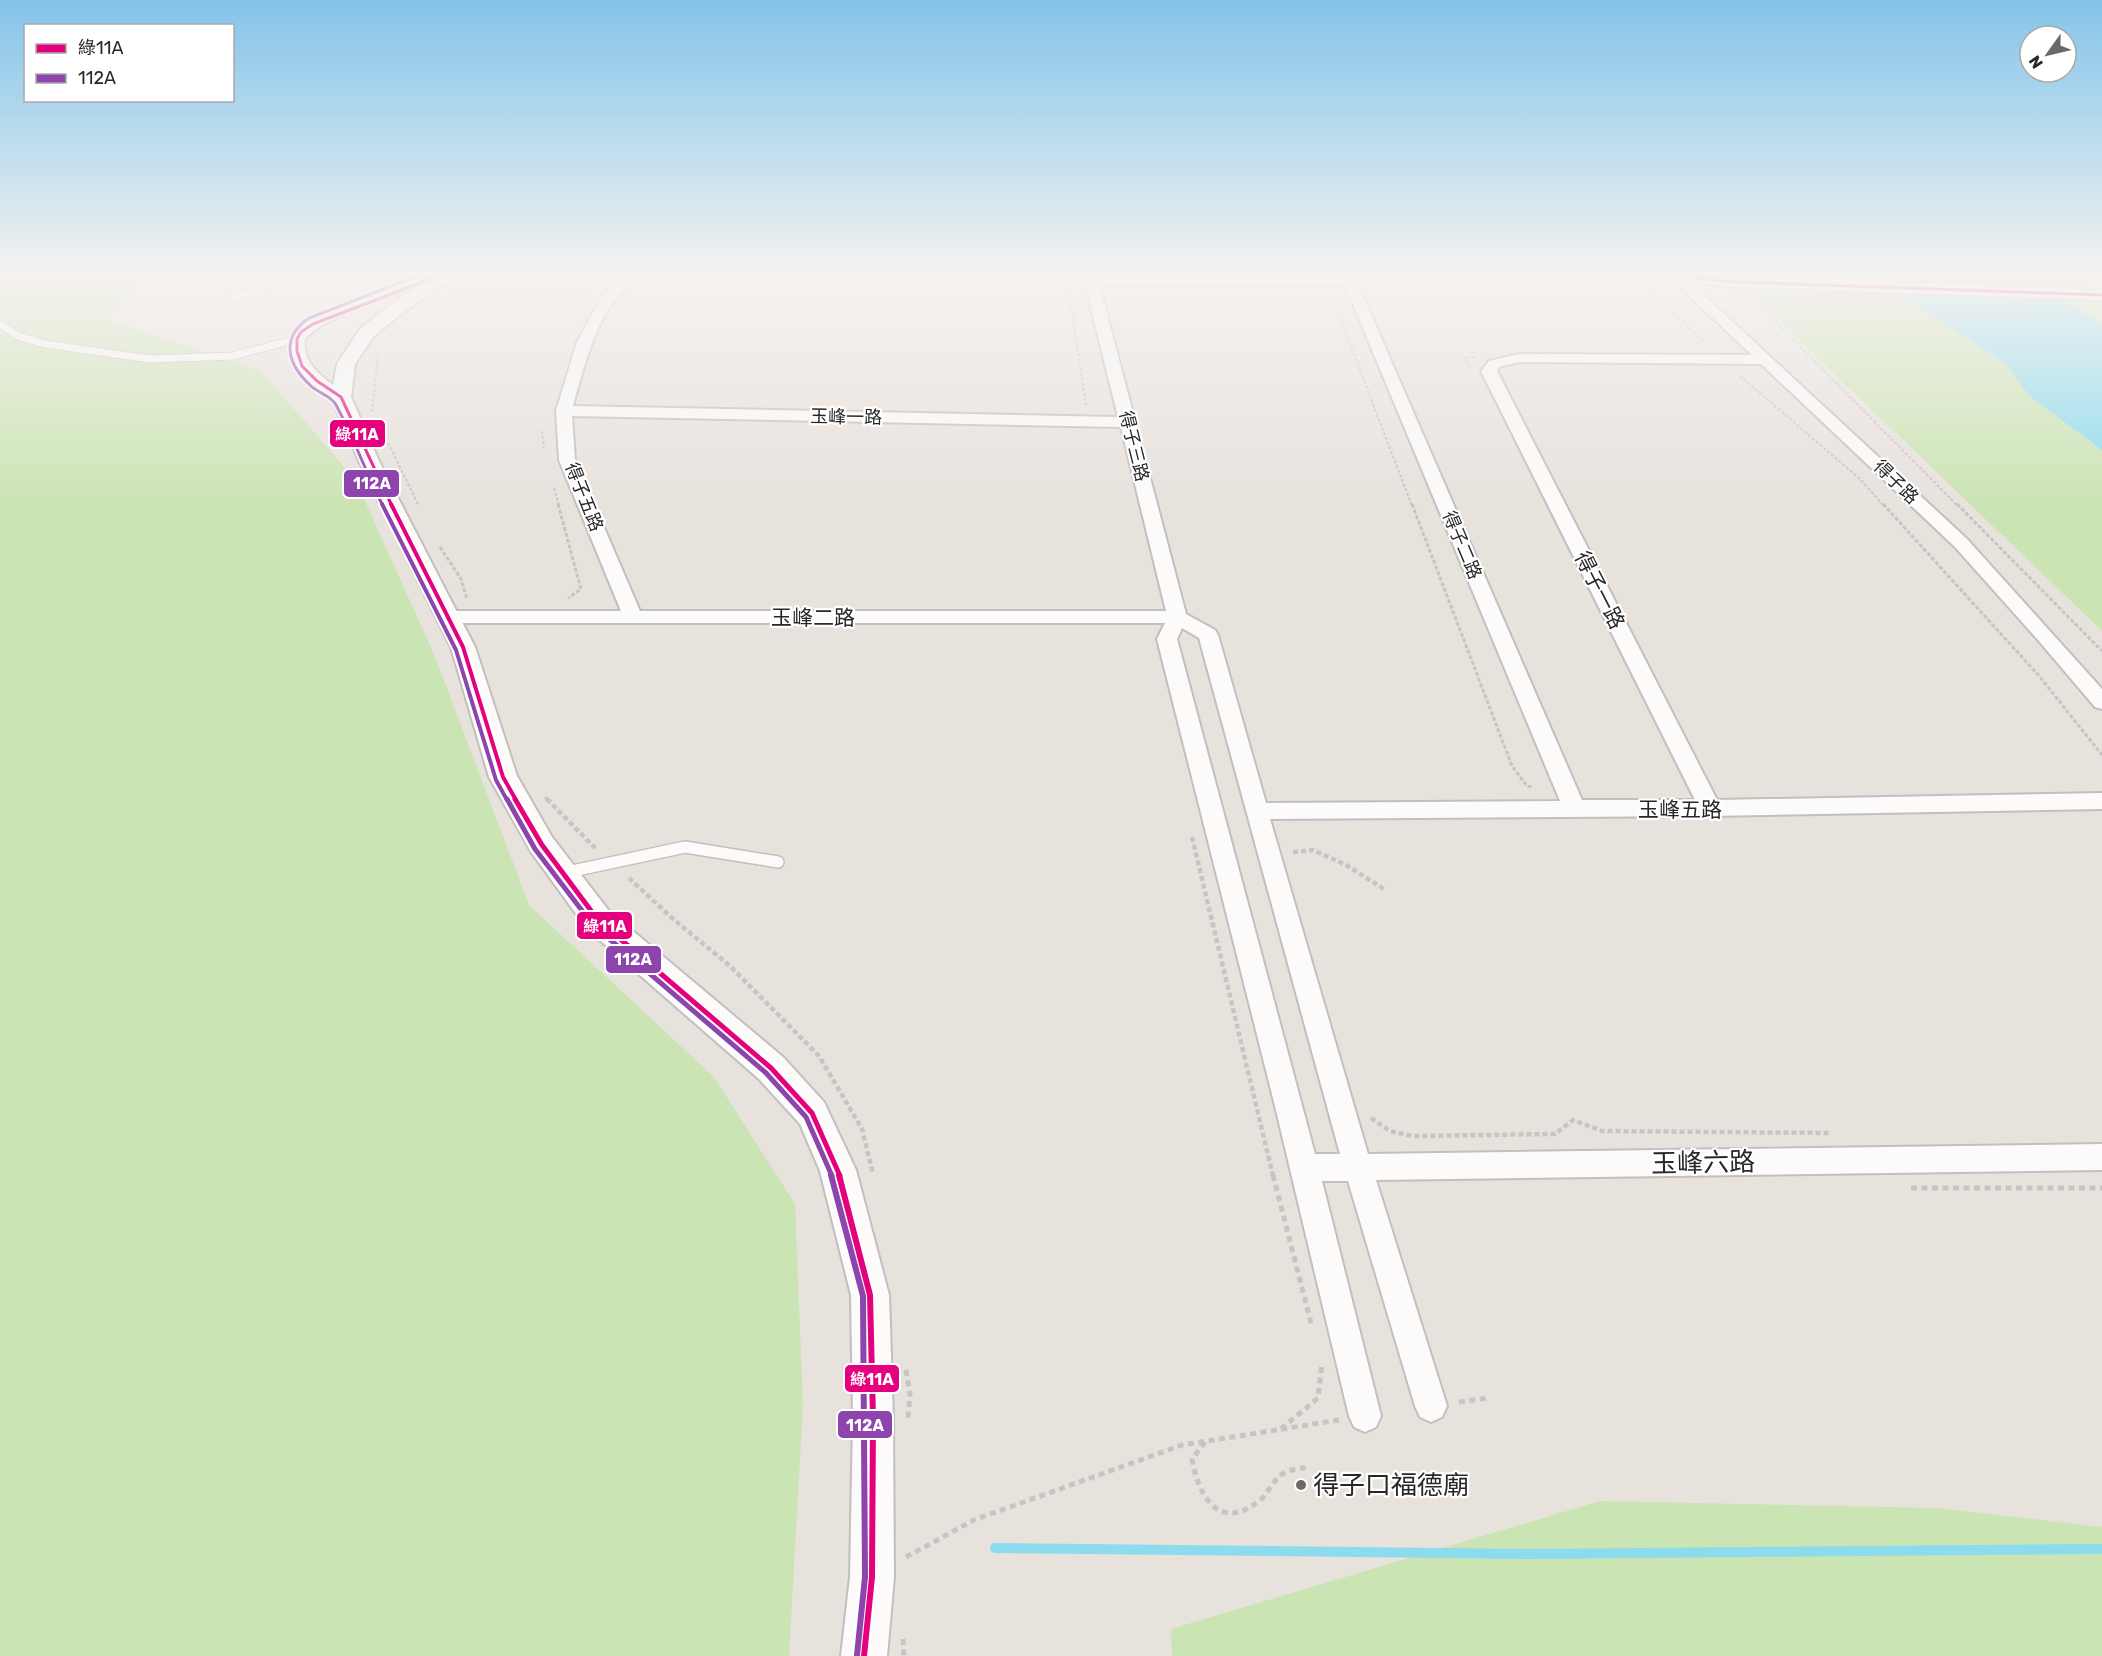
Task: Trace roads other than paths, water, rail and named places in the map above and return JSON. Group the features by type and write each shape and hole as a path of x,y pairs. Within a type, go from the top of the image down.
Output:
{"street":[{"path":"297,352 302,366 317,381 341,397"},
{"path":"354,352 346,364 341,397 369,461 463,647 503,777 542,845 598,921 771,1068 812,1113 838,1170 870,1295 873,1418 872,1577 864,1656"},
{"name":"得子五路","path":"581,352 564,411 567,460 633,617"},
{"name":"得子三路","path":"1110,352 1177,617"},
{"name":"得子二路","path":"1374,352 1572,801"},
{"name":"得子路","path":"1755,352 1839,427 1960,543 2045,635 2102,702"},
{"name":"得子一路","path":"1710,808 1489,371 1494,364 1519,358 1724,362 1763,360"},
{"name":"玉峰一路","path":"564,411 1128,422"},
{"name":"玉峰二路","path":"449,617 1177,617"},
{"path":"1365,1416 1304,1168 1167,639 1177,617 1208,635 1358,1167 1431,1406"},
{"name":"玉峰五路","path":"1257,811 1572,801 1710,808 2102,801"},
{"name":"玉峰六路","path":"1304,1168 2102,1157"}],"lane":[{"path":"107,352 150,358 232,356 246,352"},
{"path":"562,873 685,847 778,862"}],"water":[{"path":"1988,352 2102,352 2102,450 2028,395 2009,366"}],"waterway":[{"path":"995,1548 1531,1554 2102,1549"}],"place":[{"name":"得子口福德廟","path":"1301,1485"}]}
